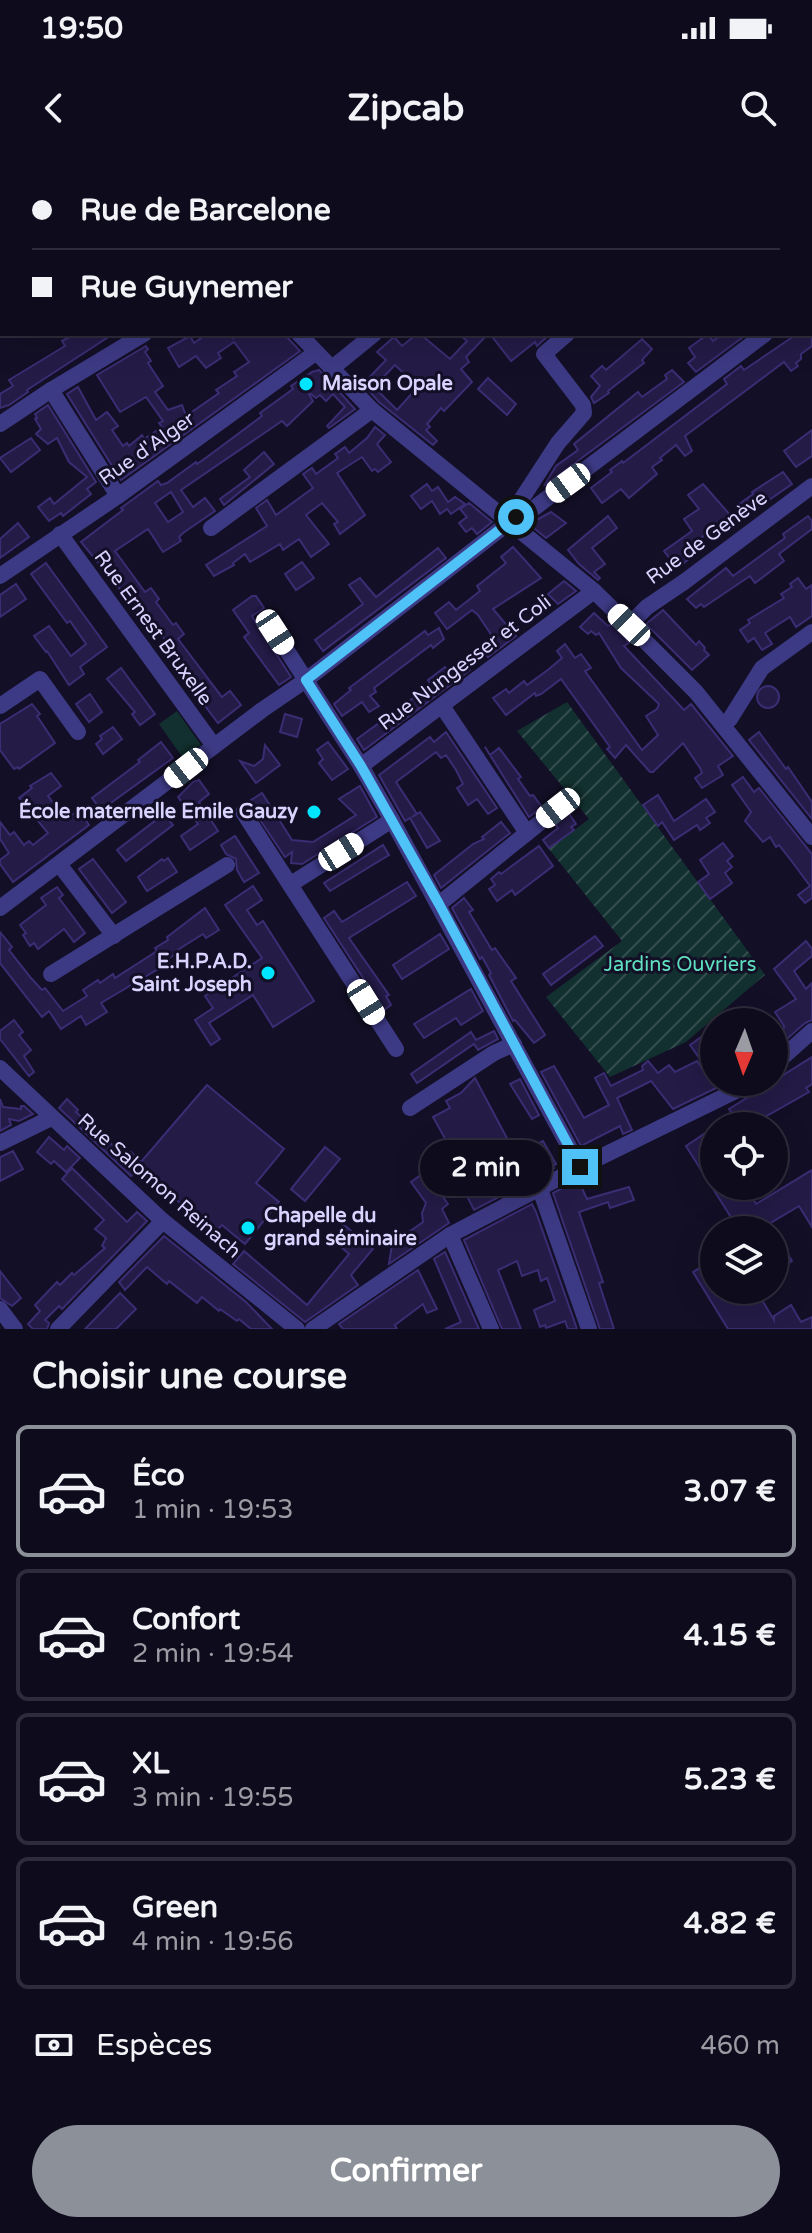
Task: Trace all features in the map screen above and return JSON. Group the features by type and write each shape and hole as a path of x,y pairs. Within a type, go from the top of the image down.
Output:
{"street":[{"path":"0,424 141,336"},
{"path":"301,336 372,410 513,519 629,625 696,692 811,833"},
{"path":"331,369 372,336"},
{"path":"513,519 517,506 558,443 584,413 583,405 544,354 565,336"},
{"path":"0,908 306,680 513,519 529,512 762,336"},
{"name":"Rue d'Alger","path":"0,576 118,496 315,353"},
{"path":"51,390 118,496"},
{"path":"211,528 372,410"},
{"name":"Rue de Genève","path":"629,625 664,593 684,582 812,486"},
{"name":"Rue Ernest Bruxelle","path":"60,534 214,746"},
{"name":"Rue Nungesser et Coli","path":"361,766 594,591"},
{"path":"275,632 392,820 580,1167"},
{"path":"723,725 762,668 812,632"},
{"path":"0,706 40,679 78,732"},
{"path":"442,706 527,833"},
{"path":"439,904 558,808"},
{"path":"243,812 396,1049"},
{"path":"291,884 392,820"},
{"path":"59,864 114,936"},
{"path":"51,974 227,865"},
{"path":"788,1052 812,1031"},
{"path":"410,1108 494,1053 514,1044"},
{"name":"Rue Salomon Reinach","path":"0,1068 163,1221 297,1329"},
{"path":"313,1329 450,1235 725,1096"},
{"path":"0,1143 51,1118"},
{"path":"540,1189 589,1329"},
{"path":"58,1329 163,1221"},
{"path":"450,1235 491,1329"},
{"path":"0,1309 15,1329"}],"green space":[{"name":"Jardins Ouvriers","path":"567,702 765,975 726,1008 700,1008 700,1030 686,1042 610,1077 546,997 622,941 549,849 589,819 517,731"},
{"path":"177,711 201,745 183,758 159,724"}],"building":[{"path":"71,336 110,336 9,405 0,408 0,394 13,386 9,380 65,346 62,341"},
{"path":"190,336 194,343 204,336 286,336 300,351 121,480 67,394 78,387 96,420 107,412 118,426 112,430 123,446 127,443 129,446 142,435 144,439 162,427 159,423 163,421 146,397 120,412 97,375 146,346 148,349 145,352 151,361 148,363 163,386 155,392 168,410 182,405 186,416 219,393 216,390 237,376 234,372 249,362 234,342 218,353 221,358 206,368 196,356 179,367 168,348"},
{"path":"414,336 422,336 450,359 467,341 461,336 486,336 466,357 469,362 461,369 472,382 427,424 430,427 426,430 437,441 433,445 379,402 363,384 386,360 377,352 394,337 402,346","holes":["395,365 416,389 397,410 374,387"]},
{"path":"492,336 548,336 537,346 535,342 511,361"},
{"path":"705,336 713,341 719,336 744,336 696,372 688,363 695,357 689,348"},
{"path":"794,336 812,336 812,346 801,354 801,359 796,363 798,366 791,371 784,362 685,436 692,451 685,456 676,445 652,467 657,474 629,498 621,489 602,503 591,488 612,472 610,470 727,384 724,379 741,366 744,370"},
{"path":"642,339 652,349 642,360 644,363 594,403 591,397 600,386 591,376 602,366 606,370"},
{"path":"319,370 355,409 329,428 327,426 345,407 333,394 326,401 320,395 316,398 307,391 313,401 287,426 282,421 181,490 193,507 205,498 215,511 183,533 179,537 181,541 163,552 148,529 115,551 145,592 151,588 159,599 156,602 184,634 178,639 222,697 230,691 241,705 218,723 173,663 178,658 128,588 122,592 81,542 158,481 161,485 167,483 207,457 262,416 260,413 312,372","holes":["171,492 183,512 168,522 155,503"]},
{"path":"672,370 684,382 544,486 556,466 578,450 574,444 638,392 642,397 667,379 665,375"},
{"path":"488,378 516,404 507,415 478,389"},
{"path":"48,405 96,482 87,489 91,494 63,516 61,513 49,521 38,507 50,498 54,504 87,477 69,462 57,438 48,444 36,434 41,429 35,414"},
{"path":"375,427 385,435 377,444 391,462 378,472 375,469 372,471 362,457 337,473 365,515 340,534 334,524 338,522 322,503 306,515 329,544 311,557 299,539 283,550 280,544 250,562 245,554 234,565 214,576 206,565 267,526 256,508 267,500 276,515 313,488 303,474 312,468 316,474 338,458 335,454 345,447 349,453"},
{"path":"812,430 812,456 796,467 784,451"},
{"path":"31,438 40,450 11,472 0,458"},
{"path":"264,452 274,464 224,505 220,499 250,477 244,470"},
{"path":"783,472 792,484 746,516 738,505"},
{"path":"427,484 432,491 438,487 448,502 455,497 465,504 451,514 447,509 440,514 432,501 421,509 411,496"},
{"path":"703,484 731,516 687,548 693,556 677,568 664,551 692,531 684,519 699,509 688,495"},
{"path":"469,503 492,522 477,534 472,528 466,532 459,523 467,517 460,509"},
{"path":"551,512 566,523 546,538 529,524"},
{"path":"608,516 617,528 592,548 605,564 594,572 600,578 598,580 568,550"},
{"path":"808,516 812,529 779,554 784,561 755,583 750,576 704,607 701,604 696,608 687,599 726,568 733,576 785,538 783,534"},
{"path":"18,523 29,537 0,558 0,539"},
{"path":"513,547 541,578 493,609 516,636 488,657 481,648 494,639 472,610 447,629 435,613 449,602 456,610 480,591 477,586 506,563 501,557"},
{"path":"438,548 446,558 323,651 315,640 363,604 349,585 360,578 376,597"},
{"path":"302,562 314,578 296,590 285,574"},
{"path":"46,563 107,647 80,667 84,674 69,685 34,636 49,626 71,656 86,644 31,574"},
{"path":"798,578 806,589 812,585 812,616 796,627 790,617 765,633 772,644 762,650 754,638 748,642 740,630 750,623 748,620 784,598 781,594 792,587 790,584"},
{"path":"564,581 576,591 558,604 548,594"},
{"path":"16,584 26,599 0,617 0,595"},
{"path":"256,596 264,608 252,616 291,677 279,685 244,637 249,633 233,610"},
{"path":"663,610 696,645 699,641 709,655 692,670 646,624"},
{"path":"594,613 608,626 612,624 622,633 629,643 624,646 684,710 691,704 733,756 718,766 723,775 702,788 695,778 702,773 700,768 683,743 653,772 626,745 615,758 561,679 541,694 536,696 535,693 506,715 493,698 506,689 509,693 524,681 527,685 549,669 562,658 557,651 565,644 575,658 581,654 591,668 585,671 642,750 658,735 646,716 659,704 621,668 599,633 596,635 591,631 588,634 580,627"},
{"path":"439,628 444,639 433,648 431,645 374,688 376,692 370,696 379,706 369,712 362,702 342,716 334,704 351,690 349,688 425,631 428,635"},
{"path":"462,660 470,670 364,750 357,739 431,685 428,680 445,667 448,670"},
{"path":"121,668 155,714 140,725 132,714 135,712 107,679"},
{"path":"768,686 776,689 779,697 776,705 768,708 760,705 757,697 760,689"},
{"path":"90,694 102,712 89,722 76,704"},
{"path":"32,704 55,743 19,769 14,769 0,750 0,724"},
{"path":"285,714 302,719 297,737 280,732"},
{"path":"113,727 122,739 103,754 96,744 102,739 100,736"},
{"path":"446,732 497,808 488,814 477,799 468,805 457,788 463,784 456,770 446,755 441,758 436,752 396,782 417,814 420,812 440,841 427,848 410,818 405,821 379,775 430,737 434,742"},
{"path":"759,732 812,802 812,819 749,740"},
{"path":"161,742 173,758 101,810 92,798"},
{"path":"328,742 348,769 332,780 319,763 323,759 317,750"},
{"path":"265,745 280,765 256,783 240,761 254,766 263,759"},
{"path":"499,748 521,777 518,779 530,796 533,795 542,807 529,817 490,755"},
{"path":"51,773 61,786 48,796 66,819 79,810 89,825 13,882 0,864 0,860 9,853 0,839 0,822 10,835 14,832 24,845 29,841 33,845 48,833 19,798 32,788 30,786"},
{"path":"743,777 754,792 759,788 812,854 812,898 805,903 798,895 810,886 779,845 776,847 770,837 763,842 745,821 751,812 732,785"},
{"path":"199,780 209,794 199,802 218,831 190,850 181,836 198,824 178,797"},
{"path":"360,786 377,817 302,864 291,863 292,852 285,857 248,802 262,793 292,840 313,842 356,815 339,799"},
{"path":"658,795 674,821 706,799 715,812 706,818 710,823 700,830 697,825 674,840 662,822 658,826 643,805"},
{"path":"568,812 576,824 571,827 574,830 549,848 543,840 558,828 555,824"},
{"path":"164,814 173,825 126,861 117,850"},
{"path":"501,822 510,833 441,888 434,875 484,839 482,837"},
{"path":"235,836 259,873 244,882 237,870 236,859 226,854 221,845"},
{"path":"723,843 733,856 727,861 732,867 725,873 732,883 710,899 698,882 709,874 700,860"},
{"path":"383,845 389,855 330,891 324,883"},
{"path":"539,846 553,866 515,895 512,890 497,901 489,889 495,885 491,879"},
{"path":"168,858 177,872 147,891 138,877"},
{"path":"93,859 126,902 112,913 79,869"},
{"path":"407,882 416,896 349,938 389,995 386,996 391,1005 384,1010 324,918 334,911 342,922"},
{"name":"E.H.P.A.D. Saint Joseph","path":"253,886 262,900 247,910 257,925 263,921 314,1001 273,1027 253,995 209,1023 220,1039 211,1045 195,1020 213,1008 205,996 262,958 225,905"},
{"path":"57,887 63,895 59,898 85,933 74,942 64,929 38,949 34,943 30,946 20,925 46,905 41,898"},
{"path":"464,898 492,950 495,948 516,978 511,981 545,1035 534,1043 513,1021 489,975 491,973 452,908"},
{"path":"205,908 219,930 206,938 203,934 176,951 163,962 165,965 101,1003 107,1012 86,1025 81,1016 61,1029 49,1011 42,1017 0,963 0,932 12,947 9,950 31,978 42,990 45,988 63,1011 87,996 83,990 98,980 100,983 113,974 115,978 157,951 155,948 168,940 167,937"},
{"path":"440,934 449,949 402,979 393,965"},
{"path":"595,936 603,946 551,985 543,974"},
{"path":"806,941 812,949 812,956 794,971 806,989 812,983 812,1020 788,1038 788,1008 781,1008 796,999 774,969"},
{"path":"471,989 483,1011 461,1025 456,1018 424,1038 414,1024"},
{"path":"14,1020 23,1032 19,1035 31,1050 24,1056 34,1072 29,1076 0,1039 0,1031"},
{"path":"494,1031 498,1039 478,1050 474,1044 417,1083 411,1074 471,1032 476,1040"},
{"path":"700,1038 700,1059 690,1045"},
{"path":"812,1057 812,1084 806,1088 809,1092 774,1112 731,1112 729,1109 750,1096 788,1096 788,1072"},
{"path":"648,1061 658,1073 669,1065 675,1072 697,1061 700,1065 700,1096 673,1109 651,1081 617,1098 632,1130 623,1134 620,1126 581,1146 541,1072 554,1066 584,1118 609,1105 595,1078 604,1073 611,1086 643,1070 642,1066"},
{"path":"475,1078 509,1142 477,1160 470,1146 454,1155 433,1117 450,1108 446,1101 461,1093"},
{"path":"520,1079 539,1115 532,1119 510,1084"},
{"path":"207,1085 284,1149 256,1183 279,1202 245,1244 222,1225 215,1232 138,1168 131,1176 59,1108 67,1099 78,1110 76,1112 126,1157 131,1152 141,1162"},
{"path":"0,1099 3,1107 21,1109 24,1106 33,1114 19,1121 9,1119 11,1125 0,1131"},
{"path":"49,1137 64,1150 67,1146 80,1158 66,1172 37,1152"},
{"path":"700,1137 700,1168 686,1146"},
{"path":"543,1141 556,1164 554,1168 474,1210 466,1194 489,1181 493,1180 495,1184 520,1171 519,1167 531,1159 526,1149"},
{"path":"325,1147 340,1159 305,1201 291,1189"},
{"path":"13,1151 23,1169 0,1181 0,1157"},
{"path":"72,1168 127,1222 137,1212 147,1221 62,1309 59,1306 45,1320 49,1323 47,1329 33,1329 28,1324 40,1311 35,1305 57,1282 60,1285 105,1248 102,1246 106,1238 95,1229 104,1220 62,1179"},
{"path":"812,1170 812,1227 799,1206 782,1216 730,1216 720,1200 754,1200 756,1204 763,1200 788,1200 788,1185"},
{"path":"425,1172 448,1204 442,1209 449,1223 389,1264 392,1244 423,1222 426,1203 411,1182"},
{"path":"578,1180 587,1199 629,1187 634,1200 610,1208 608,1202 579,1212 603,1282 599,1283 614,1329 600,1329 553,1193"},
{"path":"532,1204 577,1329 568,1329 565,1321 540,1327 534,1310 555,1301 547,1278 541,1281 538,1270 522,1276 517,1261 498,1270 521,1329 502,1329 464,1240"},
{"path":"344,1225 373,1249 351,1275 358,1285 305,1322 233,1264 244,1251 307,1305 349,1254 332,1239"},
{"path":"164,1236 246,1302 272,1329 251,1329 239,1319 237,1321 219,1311 202,1297 197,1303 147,1267 125,1290 119,1282"},
{"path":"445,1252 479,1329 445,1329 461,1322 434,1259"},
{"path":"700,1268 700,1283 693,1272"},
{"path":"418,1270 437,1309 427,1313 423,1304 395,1325 397,1329 343,1329 339,1324"},
{"path":"0,1271 21,1298 12,1306 0,1298"},
{"path":"120,1293 136,1309 116,1329 85,1329"},
{"path":"713,1304 764,1304 774,1320 774,1316 791,1305 801,1322 812,1317 812,1329 728,1329"}],"place":[{"name":"Maison Opale","path":"306,384"},
{"name":"École maternelle Emile Gauzy","path":"314,812"},
{"name":"E.H.P.A.D. Saint Joseph","path":"268,973"},
{"name":"Chapelle du grand séminaire","path":"248,1228"}],"route":[{"path":"516,517 306,680 361,766 439,904 580,1167"}]}
